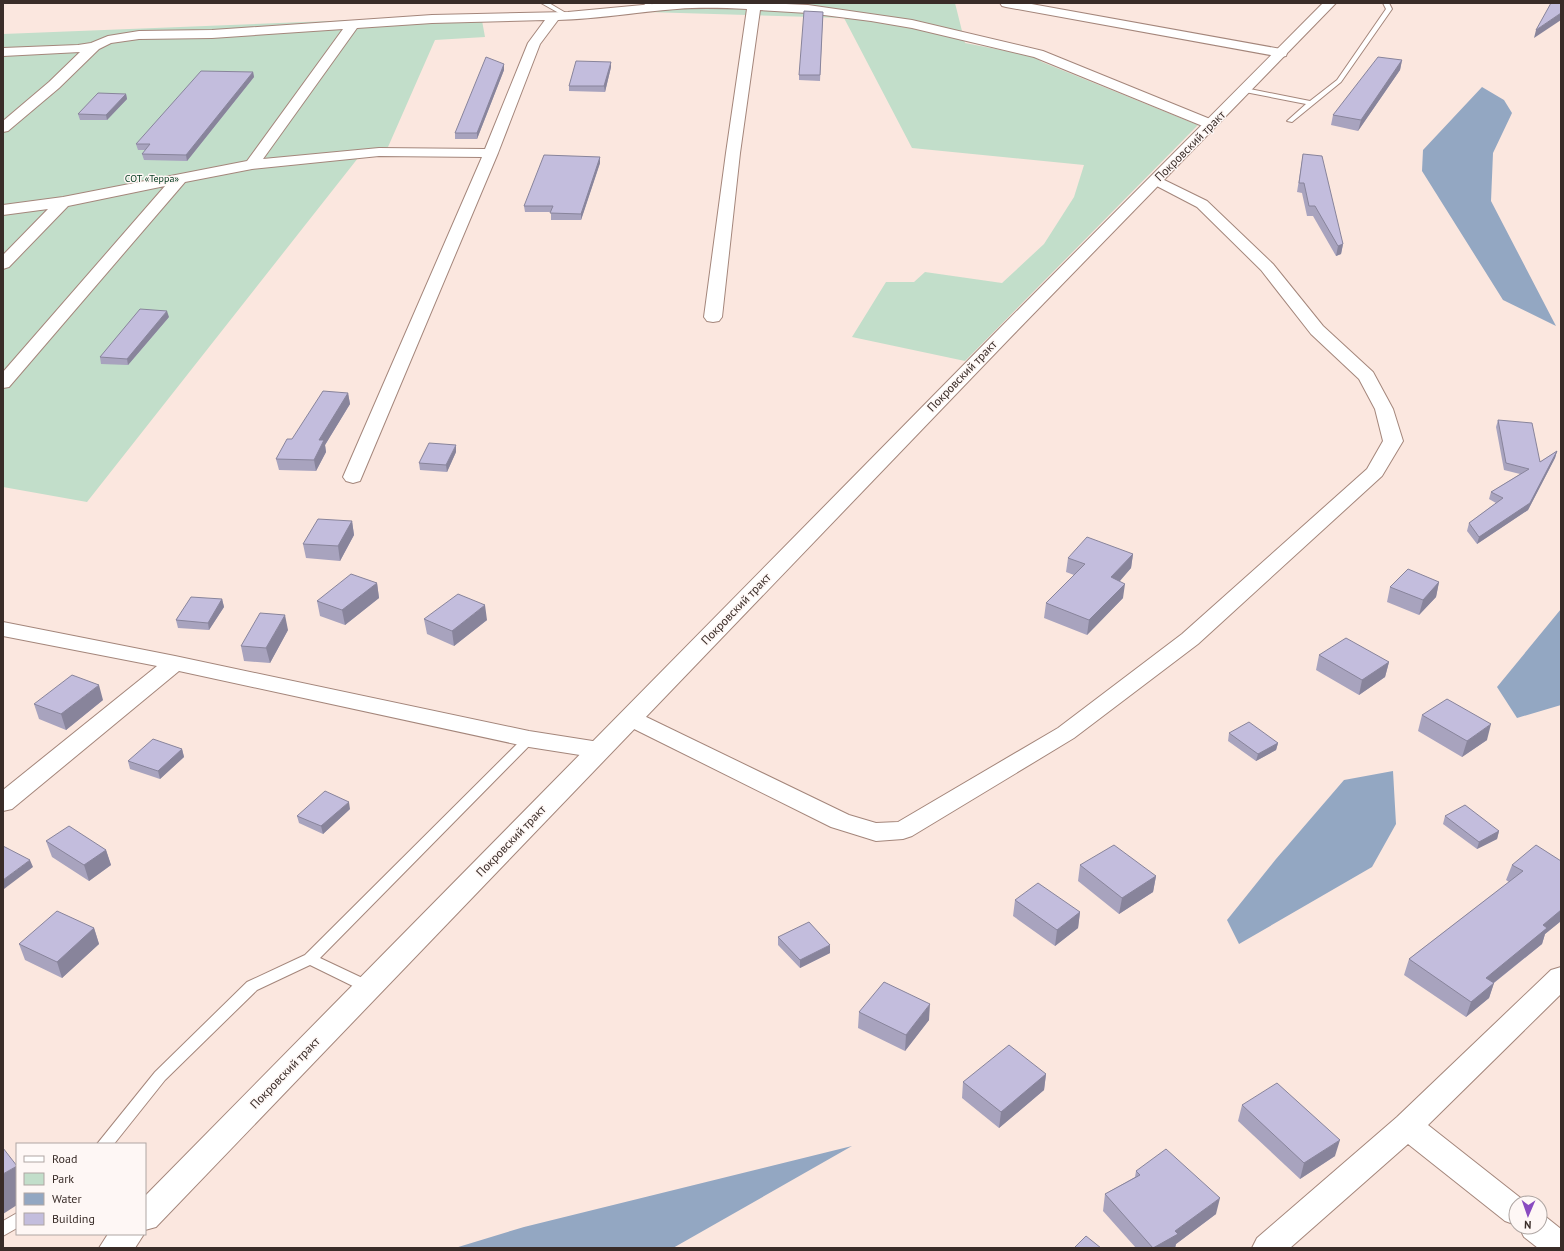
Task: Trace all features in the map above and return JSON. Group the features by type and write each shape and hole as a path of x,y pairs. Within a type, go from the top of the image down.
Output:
{"street":[{"path":"1006,3 1281,53"},
{"name":"Покровский тракт","path":"146,1216 630,718 1330,3"},
{"path":"3,52 63,51 94,46 108,40 139,34 212,34 440,19 562,16 649,6 699,4 808,9 871,16 1012,46 1038,54 1210,124"},
{"path":"713,317 733,153 754,6"},
{"path":"353,477 491,153 534,43 562,16"},
{"path":"252,165 353,24"},
{"path":"3,128 54,85 94,46"},
{"path":"3,210 63,202 252,165 379,152 491,153"},
{"path":"3,383 180,178"},
{"path":"630,718 840,821 876,832 903,830 1066,733 1190,639 1375,472 1394,441 1384,409 1367,376 1318,330 1267,267 1202,204 1156,180"},
{"path":"3,264 63,202"},
{"path":"3,629 175,663 529,739 599,750"},
{"path":"3,803 175,663"},
{"path":"1268,1248 1408,1126 1561,978"},
{"path":"1408,1126 1508,1206"},
{"path":"115,1248 127,1235"},
{"path":"1545,1235 1561,1247"}],"lane":[{"path":"544,3 562,16"},
{"path":"1290,121 1339,81 1389,9 1386,3"},
{"path":"1245,90 1311,103"},
{"path":"105,1143 160,1076 252,986 310,959 529,739"},
{"path":"310,959 368,987"},
{"path":"3,1229 16,1221"}],"green space":[{"path":"647,3 955,3 965,43 1033,56 1042,62 1198,125 965,361 852,337 886,282 914,282 925,272 1002,283 1044,244 1074,197 1084,165 912,148 844,18 647,12"},
{"name":"СОТ «Терра»","path":"481,15 485,37 435,40 388,147 358,158 87,502 3,487 3,34"}],"water":[{"path":"1482,87 1504,100 1512,113 1493,153 1491,201 1556,326 1503,300 1422,171 1423,150"},
{"path":"1561,609 1561,705 1517,718 1497,687"},
{"path":"1393,771 1396,824 1372,867 1239,944 1227,920 1276,859 1344,780"},
{"path":"852,1146 673,1248 455,1248 524,1227"}],"building":[{"path":"1551,3 1561,3 1561,13 1536,30"},
{"path":"804,11 823,12 820,75 799,75"},
{"path":"486,57 504,64 477,133 455,133"},
{"path":"1378,57 1402,60 1361,120 1333,115"},
{"path":"576,61 611,62 604,86 569,86"},
{"path":"201,71 253,72 186,155 142,154 150,144 136,144"},
{"path":"98,93 126,94 106,115 78,114"},
{"path":"1303,154 1322,156 1343,244 1338,246 1315,206 1309,206 1304,183 1299,183"},
{"path":"544,155 600,157 581,214 550,213 553,206 524,206"},
{"path":"140,309 167,311 127,359 100,357"},
{"path":"323,391 348,393 319,440 324,440 314,460 276,459 287,439 292,439"},
{"path":"1498,420 1532,423 1540,462 1557,451 1530,503 1479,537 1469,523 1503,498 1491,492 1529,469 1506,463"},
{"path":"429,443 456,445 446,465 419,463"},
{"path":"318,519 352,521 338,546 303,544"},
{"path":"1087,537 1133,554 1111,577 1125,584 1089,620 1046,603 1085,564 1068,558"},
{"path":"1408,569 1439,582 1423,600 1390,587"},
{"path":"351,574 377,583 342,610 317,601"},
{"path":"458,594 485,605 452,631 424,619"},
{"path":"191,597 222,599 208,623 176,620"},
{"path":"260,613 285,615 266,648 241,646"},
{"path":"1346,638 1389,662 1362,680 1319,655"},
{"path":"72,675 99,685 61,714 34,704"},
{"path":"1447,699 1491,724 1467,741 1422,715"},
{"path":"1249,722 1278,743 1258,754 1229,733"},
{"path":"153,739 182,749 158,771 128,761"},
{"path":"325,791 349,802 321,826 297,816"},
{"path":"1465,805 1499,831 1479,842 1445,816"},
{"path":"69,826 106,850 84,865 46,841"},
{"path":"1114,845 1156,876 1122,898 1080,865"},
{"path":"1536,845 1561,861 1561,910 1543,925 1547,928 1486,978 1494,983 1471,1002 1409,959 1523,871 1512,865"},
{"path":"3,846 30,860 3,880"},
{"path":"1038,883 1080,912 1057,930 1015,900"},
{"path":"57,911 94,928 57,962 19,944"},
{"path":"809,922 830,945 800,960 778,937"},
{"path":"884,982 930,1004 906,1035 859,1012"},
{"path":"1009,1045 1046,1074 1001,1112 963,1082"},
{"path":"1277,1083 1340,1140 1304,1163 1242,1105"},
{"path":"3,1148 16,1167 3,1174"},
{"path":"1166,1149 1220,1198 1175,1231 1178,1234 1153,1248 1105,1194 1140,1175 1136,1171"},
{"path":"1086,1236 1101,1248 1074,1248"}]}
